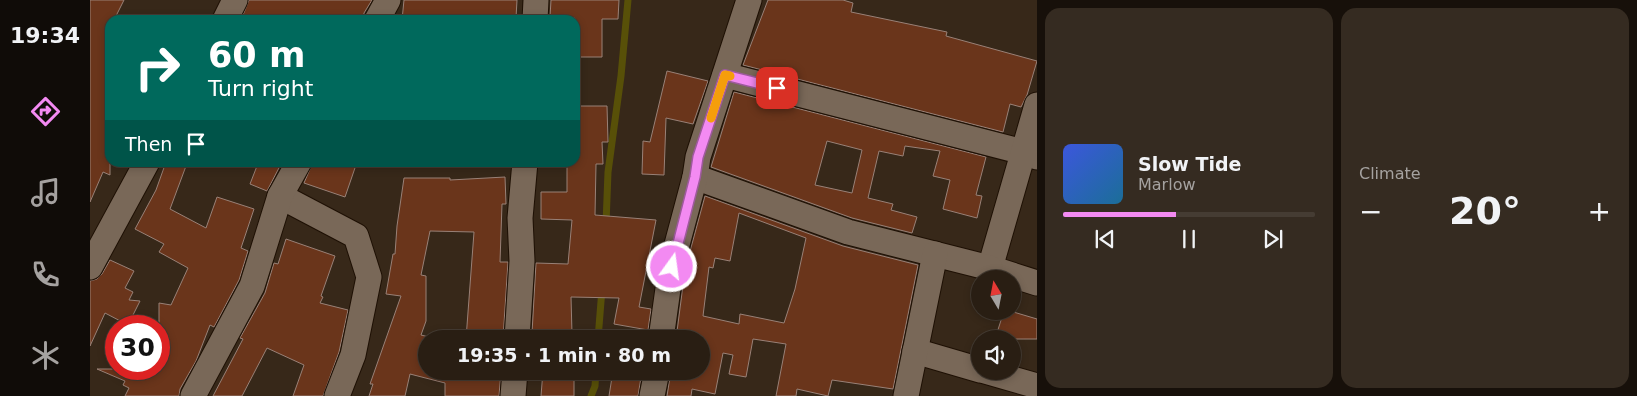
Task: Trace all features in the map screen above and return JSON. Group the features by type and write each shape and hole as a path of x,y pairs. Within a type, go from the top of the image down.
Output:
{"street":[{"path":"228,15 235,0"},
{"path":"380,15 388,0"},
{"path":"534,15 536,0"},
{"path":"662,330 672,267 695,177 698,157 749,0"},
{"path":"725,75 1030,154"},
{"path":"990,268 1030,154 1037,105"},
{"path":"90,267 144,167"},
{"path":"193,396 252,286 280,196 296,167"},
{"path":"518,330 522,261 520,218 525,167"},
{"path":"695,177 848,232 990,268 1037,283"},
{"path":"280,196 356,236 369,277 354,355 337,396"},
{"path":"906,396 935,254"},
{"path":"915,351 971,367"},
{"path":"513,396 514,380"},
{"path":"652,396 655,380"},
{"path":"1016,380 1037,386"}],"building":[{"path":"90,0 124,0 116,15 105,15 105,167 110,167 110,175 103,172 90,202"},
{"path":"249,0 372,0 364,15 243,15"},
{"path":"404,0 517,0 516,15 402,15"},
{"path":"551,0 619,0 618,19 602,19 602,57 580,57 580,15 550,15"},
{"path":"768,0 843,0 853,3 851,12 947,32 946,36 1037,61 1027,95 1021,107 1010,104 1003,132 743,65"},
{"path":"667,71 708,81 693,124 666,118 664,175 642,174 643,141 650,142"},
{"path":"734,92 986,157 976,195 982,196 977,218 943,209 950,180 933,176 940,151 905,146 903,156 879,151 868,198 893,204 891,210 917,217 912,233 852,218 711,167","holes":["827,141 862,150 852,193 815,185"]},
{"path":"580,106 607,106 608,142 602,142 603,164 596,164 595,215 656,220 639,307 651,309 648,330 614,324 619,298 571,297 572,330 532,330 536,263 568,264 572,220 541,219 541,192 567,192 567,167 580,167"},
{"path":"164,167 186,167 170,209 206,228 217,197 254,209 241,248 248,251 239,280 214,327 210,325 196,361 180,389 179,396 125,396 129,388 123,385 125,381 123,380 170,380 170,315 159,315 159,303 171,305 188,268 159,252 164,244 135,229 156,190"},
{"path":"257,167 279,167 267,191 250,184"},
{"path":"311,167 355,167 345,197 304,183"},
{"path":"505,177 506,204 502,204 500,262 508,262 504,330 467,330 474,232 430,231 421,275 426,276 426,321 423,330 418,330 418,376 410,374 405,396 369,396 373,384 370,384 401,296 386,294 393,254 395,254 404,178 450,178 450,180"},
{"path":"705,196 843,246 918,265 893,389 832,380 828,396 797,389 796,396 776,396 786,344 753,339 746,377 729,374 733,355 723,353 715,394 692,389 691,396 667,396 670,380 710,380 710,330 677,330 685,270","holes":["739,213 806,238 795,289 784,323 740,314 739,324 703,316 709,267 713,268 715,258 730,261"]},
{"path":"286,239 335,256 320,303 348,310 339,352 323,396 293,396 304,365 267,348 242,396 213,396 243,339 240,338 265,293 274,263 278,264"},
{"path":"110,260 134,271 125,288 133,292 129,300 140,301 133,315 109,315 105,313 90,346 90,281 97,279"},
{"path":"1021,314 1037,319 1037,339 1021,339 1021,330 998,330 1001,320 1021,320"},
{"path":"433,380 500,380 499,396 445,396 445,383"},
{"path":"542,380 574,380 574,396 541,396"},
{"path":"612,380 641,380 638,396 609,396"}],"waterway":[{"path":"606,224 608,172 621,76 628,0"},
{"path":"599,330 602,289"},
{"path":"591,396 595,380"}],"slow traffic":[{"path":"711,118 725,75 730,76"}],"route":[{"path":"672,267 695,177 698,157 725,75 777,88"}]}
